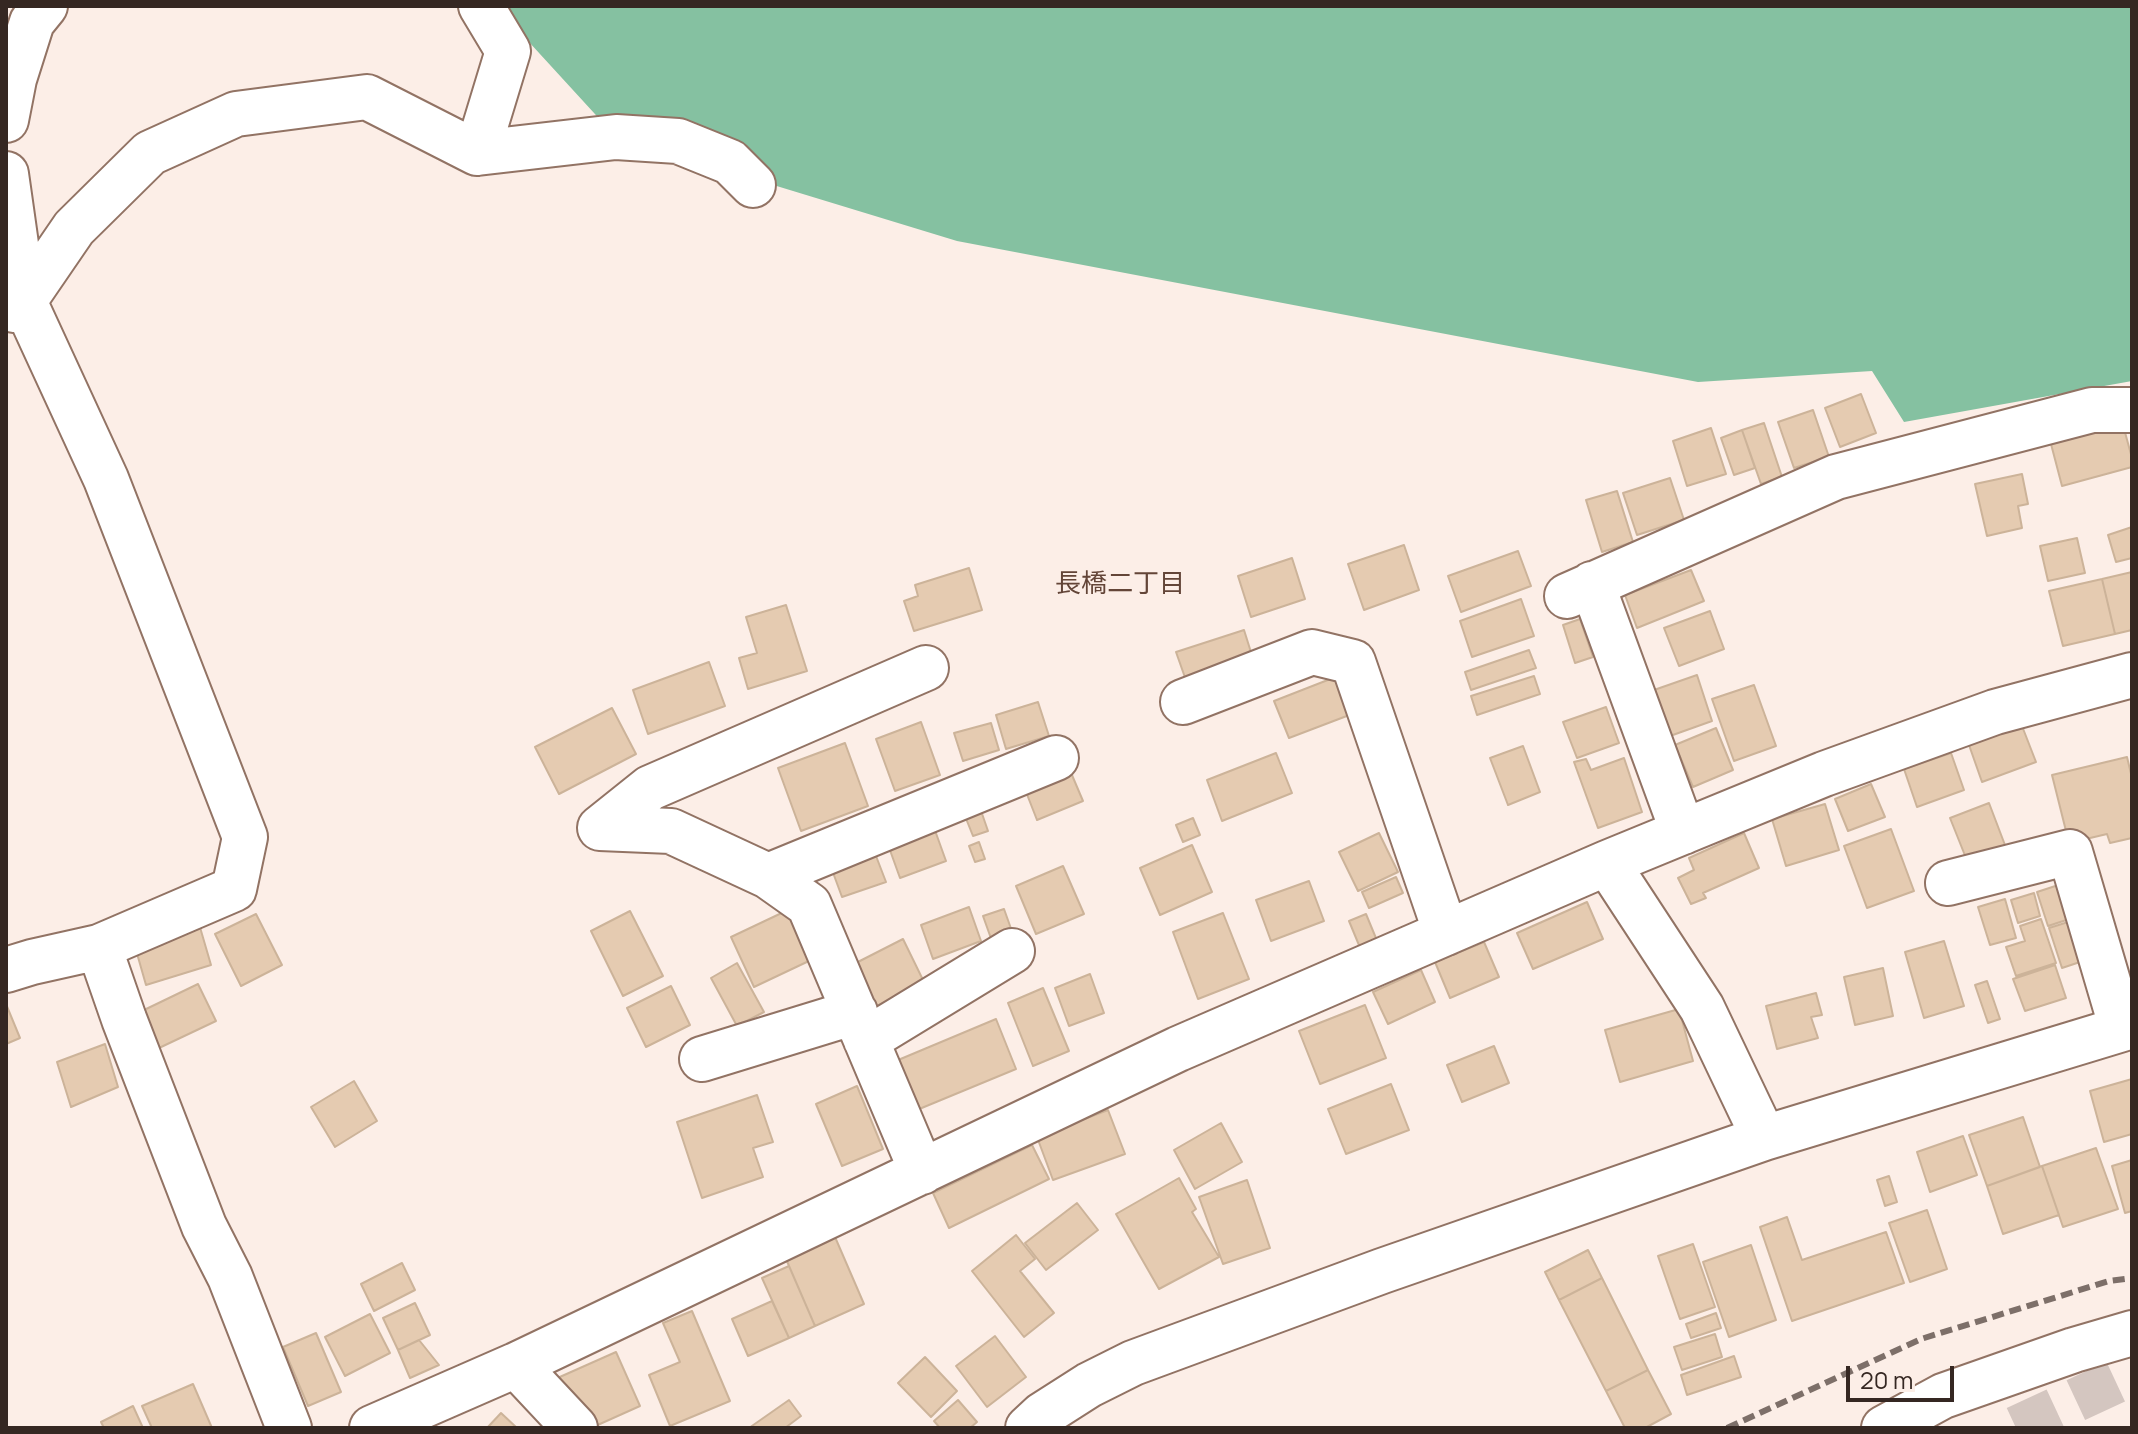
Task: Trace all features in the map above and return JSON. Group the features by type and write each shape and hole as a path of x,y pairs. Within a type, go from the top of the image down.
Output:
{"street":[{"path":"6,120 14,79 32,22 45,6"},
{"path":"477,153 508,51 481,6"},
{"path":"15,309 74,228 150,153 236,114 367,97 477,153 616,137 678,141 730,162 753,185"},
{"path":"6,174 15,309 106,479 245,837 234,889 99,947 6,970"},
{"path":"1683,832 1579,590 1836,477 2092,410 2132,410"},
{"path":"1183,702 1312,652 1353,662 1446,933"},
{"path":"922,1172 809,905 768,876 671,831 600,828 650,788 926,668"},
{"path":"372,1428 516,1365 1178,1049 1607,863 1824,774 1995,712 2132,675"},
{"path":"768,876 1056,758"},
{"path":"1028,1428 1042,1415 1089,1385 1133,1363 1382,1271 1764,1138 2127,1028 2070,852 1948,883"},
{"path":"1607,863 1702,1008 1764,1138"},
{"path":"99,947 204,1226 230,1277 289,1428"},
{"path":"702,1059 860,1026 1012,951"},
{"path":"1884,1428 1943,1396 2132,1333"},
{"path":"516,1365 575,1428"}],"green space":[{"path":"496,6 2132,6 2132,381 1904,422 1872,371 1698,382 957,241 616,137"}],"building":[{"path":"1861,394 1876,433 1840,447 1825,408"},
{"path":"1813,410 1829,457 1794,468 1778,422"},
{"path":"1764,423 1782,477 1761,484 1742,430"},
{"path":"2123,425 2132,467 2062,486 2051,444"},
{"path":"1711,428 1726,474 1687,486 1673,441"},
{"path":"1742,430 1755,468 1734,475 1721,438"},
{"path":"2022,474 2028,504 2018,506 2022,528 1987,536 1975,484"},
{"path":"1670,478 1684,520 1637,535 1623,493"},
{"path":"1617,491 1633,542 1602,552 1586,500"},
{"path":"2132,527 2132,558 2116,562 2108,535"},
{"path":"2077,538 2085,573 2048,581 2040,546"},
{"path":"1404,545 1419,590 1364,610 1348,564"},
{"path":"1518,551 1531,586 1461,612 1448,576"},
{"path":"1292,558 1305,599 1251,617 1238,576"},
{"path":"969,568 982,610 914,631 904,601 918,596 915,585"},
{"path":"1691,570 1704,601 1637,628 1625,595"},
{"path":"2132,572 2132,630 2115,634 2102,579"},
{"path":"2102,579 2115,634 2063,646 2049,591"},
{"path":"1521,599 1534,636 1472,657 1460,621"},
{"path":"786,605 807,671 748,689 739,658 757,653 746,617"},
{"path":"1710,611 1724,649 1679,666 1664,628"},
{"path":"1580,619 1593,657 1575,663 1563,625"},
{"path":"1244,630 1255,665 1188,686 1176,652"},
{"path":"1529,650 1536,668 1471,690 1465,672"},
{"path":"709,662 725,706 648,734 633,690"},
{"path":"1697,675 1712,721 1670,736 1654,690"},
{"path":"1338,676 1352,714 1289,738 1274,701"},
{"path":"1534,676 1540,694 1477,715 1471,696"},
{"path":"1754,685 1776,746 1734,761 1712,699"},
{"path":"1038,702 1049,736 1006,749 996,715"},
{"path":"1606,707 1619,743 1577,758 1563,722"},
{"path":"612,708 636,754 559,794 535,747"},
{"path":"921,722 940,775 895,791 876,739"},
{"path":"991,723 999,750 963,761 954,733"},
{"path":"2022,726 2036,762 1982,782 1969,745"},
{"path":"1716,728 1733,770 1693,787 1675,745"},
{"path":"845,743 868,806 801,831 778,768"},
{"path":"1523,746 1540,792 1508,805 1490,758"},
{"path":"1276,753 1292,793 1222,821 1207,780"},
{"path":"1951,753 1964,790 1917,807 1904,769"},
{"path":"2127,757 2132,778 2132,838 2110,843 2107,834 2069,843 2052,775"},
{"path":"1624,758 1642,812 1598,828 1574,762 1586,759 1591,770"},
{"path":"1066,761 1083,801 1037,820 1021,779"},
{"path":"1871,784 1885,817 1848,831 1835,799"},
{"path":"1989,803 2008,853 1970,868 1950,818"},
{"path":"1825,804 1839,850 1786,866 1772,819"},
{"path":"979,805 988,831 973,836 963,811"},
{"path":"928,811 946,861 900,878 882,828"},
{"path":"1193,818 1200,835 1183,842 1176,825"},
{"path":"1891,829 1914,891 1867,908 1844,846"},
{"path":"1379,833 1398,872 1358,891 1339,852"},
{"path":"1744,833 1759,868 1703,893 1706,898 1691,904 1678,878 1694,870 1689,858"},
{"path":"979,842 985,859 975,862 969,846"},
{"path":"871,843 886,882 842,897 828,859"},
{"path":"1192,845 1212,892 1160,915 1140,868"},
{"path":"1063,866 1084,914 1036,934 1016,886"},
{"path":"2086,876 2097,910 2048,926 2037,892"},
{"path":"1396,877 1403,893 1369,908 1362,892"},
{"path":"1309,881 1324,921 1271,941 1256,900"},
{"path":"2034,893 2040,916 2018,923 2011,900"},
{"path":"2005,899 2016,938 1990,945 1978,907"},
{"path":"1587,902 1603,939 1533,969 1517,933"},
{"path":"969,907 981,941 933,959 921,925"},
{"path":"1004,909 1014,937 993,944 983,916"},
{"path":"788,910 811,960 754,987 731,937"},
{"path":"630,911 663,976 623,996 591,931"},
{"path":"2100,912 2113,951 2062,968 2049,928"},
{"path":"1223,913 1249,979 1198,999 1173,932"},
{"path":"256,914 282,965 241,986 215,934"},
{"path":"1366,914 1378,943 1361,950 1349,921"},
{"path":"197,917 211,965 146,985 132,936"},
{"path":"2041,919 2056,963 2016,976 2006,947 2025,941 2020,926"},
{"path":"903,939 924,982 873,1008 852,965"},
{"path":"1944,941 1964,1006 1924,1018 1905,952"},
{"path":"1484,942 1499,977 1450,998 1435,962"},
{"path":"737,963 764,1012 737,1026 711,978"},
{"path":"2055,965 2066,998 2025,1011 2013,979"},
{"path":"1883,968 1893,1016 1855,1025 1844,977"},
{"path":"1421,970 1435,1002 1388,1024 1373,992"},
{"path":"1090,974 1104,1013 1069,1026 1055,988"},
{"path":"1987,981 2000,1019 1988,1023 1975,985"},
{"path":"198,984 216,1021 159,1048 142,1011"},
{"path":"671,986 690,1025 646,1047 627,1008"},
{"path":"1043,988 1069,1051 1033,1066 1008,1003"},
{"path":"1816,993 1822,1015 1811,1017 1818,1038 1777,1049 1766,1006"},
{"path":"6,1004 20,1038 6,1044"},
{"path":"1365,1005 1386,1058 1320,1084 1299,1031"},
{"path":"1679,1009 1693,1061 1620,1082 1605,1030"},
{"path":"996,1019 1016,1069 912,1112 891,1063"},
{"path":"105,1044 118,1087 71,1107 57,1062"},
{"path":"1494,1046 1509,1083 1462,1102 1447,1065"},
{"path":"2132,1079 2132,1134 2104,1142 2090,1091"},
{"path":"354,1081 377,1121 335,1147 311,1107"},
{"path":"1391,1084 1409,1130 1346,1154 1328,1109"},
{"path":"857,1086 883,1149 842,1166 816,1104"},
{"path":"757,1095 773,1142 753,1148 763,1177 702,1198 677,1122"},
{"path":"1108,1110 1125,1154 1053,1180 1037,1137"},
{"path":"2023,1117 2040,1167 1987,1186 1969,1135"},
{"path":"1221,1123 1242,1162 1195,1189 1174,1150"},
{"path":"1963,1136 1977,1175 1930,1192 1917,1152"},
{"path":"1032,1145 1049,1179 949,1228 933,1193"},
{"path":"2096,1148 2118,1209 2063,1227 2042,1166"},
{"path":"2132,1160 2132,1211 2125,1213 2112,1166"},
{"path":"2042,1166 2059,1215 2003,1234 1987,1186"},
{"path":"1889,1176 1897,1202 1885,1206 1877,1180"},
{"path":"1179,1178 1196,1209 1192,1212 1219,1257 1159,1289 1116,1214"},
{"path":"1247,1180 1270,1248 1223,1264 1199,1197"},
{"path":"1077,1203 1098,1230 1046,1270 1025,1243"},
{"path":"1927,1210 1947,1269 1910,1282 1889,1223"},
{"path":"1787,1217 1802,1260 1886,1232 1904,1283 1792,1321 1760,1227"},
{"path":"1016,1235 1035,1259 1020,1271 1054,1313 1024,1337 972,1271"},
{"path":"835,1237 864,1304 815,1326 786,1259"},
{"path":"1693,1244 1715,1307 1680,1319 1658,1256"},
{"path":"1751,1245 1776,1320 1729,1337 1703,1262"},
{"path":"1588,1250 1602,1278 1559,1300 1545,1272"},
{"path":"402,1263 415,1290 374,1311 361,1284"},
{"path":"789,1266 815,1326 789,1338 762,1278"},
{"path":"1602,1278 1648,1370 1606,1391 1559,1300"},
{"path":"772,1301 789,1338 748,1356 732,1319"},
{"path":"415,1303 430,1335 398,1350 383,1318"},
{"path":"692,1311 730,1401 670,1426 649,1375 680,1362 663,1323"},
{"path":"1716,1313 1721,1328 1691,1338 1686,1324"},
{"path":"370,1314 390,1353 345,1376 325,1337"},
{"path":"316,1333 341,1392 308,1406 283,1347"},
{"path":"1715,1334 1722,1357 1682,1370 1674,1347"},
{"path":"995,1336 1026,1377 987,1407 956,1366"},
{"path":"419,1340 439,1365 410,1378 398,1350"},
{"path":"616,1352 640,1406 591,1428 553,1380"},
{"path":"1734,1356 1741,1377 1687,1395 1681,1375"},
{"path":"925,1357 957,1391 931,1417 898,1383"},
{"path":"1648,1370 1671,1414 1645,1428 1625,1428 1606,1391"},
{"path":"193,1384 212,1428 152,1428 142,1406"},
{"path":"789,1400 801,1416 785,1428 749,1428"},
{"path":"958,1400 977,1422 970,1428 940,1428 934,1421"},
{"path":"133,1406 143,1428 104,1428 101,1422"},
{"path":"501,1413 517,1428 487,1428"}],"tunnel":[{"path":"2016,1428 2132,1374"}],"railway":[{"path":"1727,1428 1921,1339 2109,1281 2132,1278"}],"district":[{"name":"長橋二丁目","path":"1120,585"}]}
